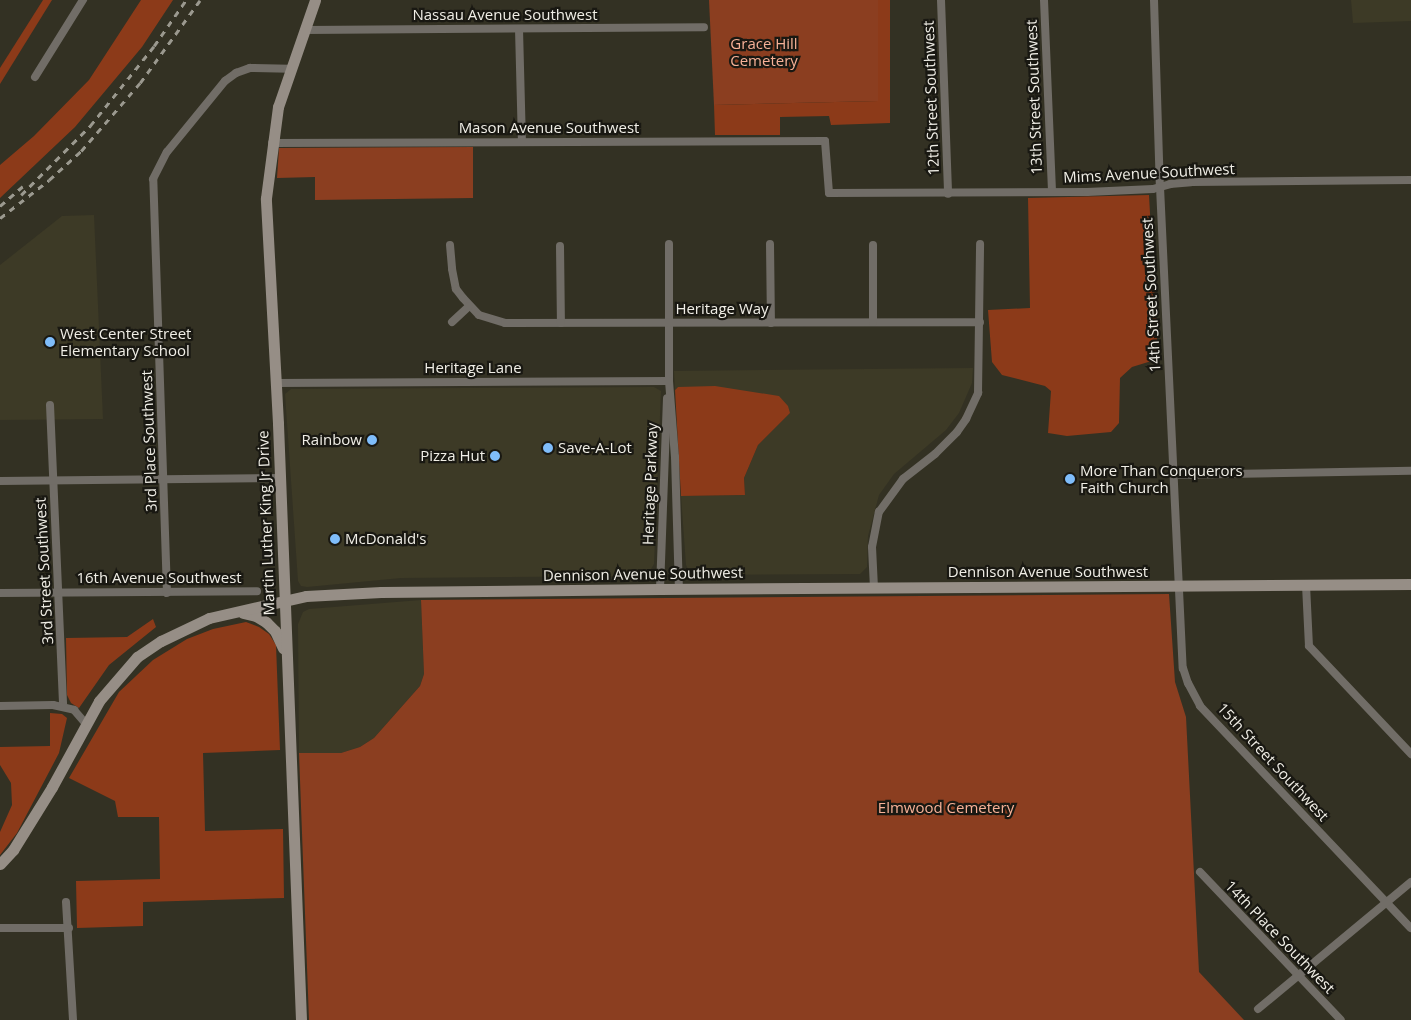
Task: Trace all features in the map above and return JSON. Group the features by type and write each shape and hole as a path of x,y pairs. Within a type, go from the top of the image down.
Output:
{"main road":[{"name":"Martin Luther King Jr Drive","path":"301,1020 276,383 266,198 278,107 315,0"},
{"name":"Dennison Avenue Southwest","path":"0,864 13,850 52,787 99,702 137,657 161,641 209,618 284,603 306,596 381,592 1411,584"},
{"path":"239,612 256,616 270,626 280,640 286,656"}],"street":[{"path":"35,77 83,0"},
{"name":"12th Street Southwest","path":"941,0 948,194"},
{"name":"13th Street Southwest","path":"1044,0 1052,192"},
{"name":"14th Street Southwest","path":"1154,1 1160,187 1178,586"},
{"name":"Nassau Avenue Southwest","path":"305,30 704,26"},
{"path":"519,29 522,142"},
{"name":"3rd Place Southwest","path":"167,593 165,480 153,179 167,152 225,82 236,73 250,68 290,69"},
{"name":"Mason Avenue Southwest","path":"272,143 825,141 829,193"},
{"name":"Mims Avenue Southwest","path":"829,193 1087,192 1160,187 1191,182 1411,180"},
{"name":"Heritage Parkway","path":"669,244 669,381 675,457 679,589"},
{"path":"770,244 771,323"},
{"path":"874,588 872,547 879,512 903,479 935,454 957,432 966,419 978,393 980,244"},
{"name":"Heritage Way","path":"450,245 456,289 469,306 488,319 505,323 980,322"},
{"path":"873,245 873,322"},
{"path":"560,246 562,323"},
{"path":"452,322 469,306"},
{"name":"Heritage Lane","path":"276,383 669,381"},
{"name":"Heritage Parkway","path":"660,589 666,409 669,381"},
{"name":"3rd Street Southwest","path":"50,404 63,707"},
{"path":"1173,475 1411,471"},
{"path":"0,481 280,478"},
{"path":"1306,585 1309,646 1411,754"},
{"name":"15th Street Southwest","path":"1178,586 1183,668 1200,706 1411,928"},
{"name":"16th Avenue Southwest","path":"0,593 257,591"},
{"path":"0,706 53,705 63,707 74,710 86,724"},
{"name":"14th Place Southwest","path":"1200,872 1341,1020"},
{"path":"1258,1009 1411,882"},
{"path":"66,902 73,1020"},
{"path":"0,928 69,928"}],"shaded area":[{"path":"43,0 52,0 0,84 0,68"},
{"path":"141,0 173,0 142,47 75,127 0,198 0,165 34,136 89,80"},
{"path":"878,0 890,0 890,123 831,125 829,116 780,117 780,135 715,135 714,105 878,101"},
{"path":"1351,0 1411,0 1411,21 1353,23"},
{"path":"1149,195 1158,359 1132,367 1120,378 1119,423 1111,432 1067,436 1048,433 1051,391 1045,386 1002,375 992,362 988,310 1030,308 1028,198"},
{"name":"West Center Street Elementary School","path":"94,215 103,419 0,420 0,265 62,216"},
{"path":"973,368 972,383 959,413 946,430 894,474 879,495 868,536 867,567 860,574 694,575 689,571 686,565 681,496 745,495 744,478 758,445 790,413 678,387 675,390 674,371"},
{"path":"715,386 779,396 788,406 790,413 758,445 744,478 745,495 681,496 675,390 678,387"},
{"path":"654,387 661,391 654,564 648,574 643,576 401,578 307,587 301,586 298,581 285,394 291,389"},
{"path":"421,600 424,674 420,686 374,738 360,747 341,753 299,753 298,624 303,612 309,609"},
{"path":"153,619 156,627 109,665 79,708 71,703 67,695 66,638 127,637"},
{"path":"246,622 259,627 269,634 276,645 280,750 203,753 205,831 283,829 284,898 143,902 143,926 77,928 76,881 160,879 159,817 118,817 115,801 69,778 119,692 153,660 187,639 213,629"},
{"path":"50,713 62,714 67,718 59,753 17,833 0,855 0,832 12,805 11,783 0,765 0,747 50,746"}],"green space":[{"name":"Grace Hill Cemetery","path":"709,0 878,0 878,101 714,105"},
{"path":"473,147 473,198 315,200 315,177 277,178 279,148"},
{"name":"Elmwood Cemetery","path":"1169,594 1175,682 1186,717 1199,972 1244,1020 309,1020 299,753 341,753 360,747 374,738 420,686 424,674 421,600"}],"railway":[{"path":"21,195 90,126 154,46 186,0"},
{"path":"0,218 49,180 81,151 140,83 200,0"},
{"path":"0,206 23,186"}],"place":[{"name":"West Center Street Elementary School","path":"50,342"},
{"name":"Rainbow","path":"372,440"},
{"name":"Save-A-Lot","path":"548,448"},
{"name":"Pizza Hut","path":"495,456"},
{"name":"More Than Conquerors Faith Church","path":"1070,479"},
{"name":"McDonald's","path":"335,539"}]}
